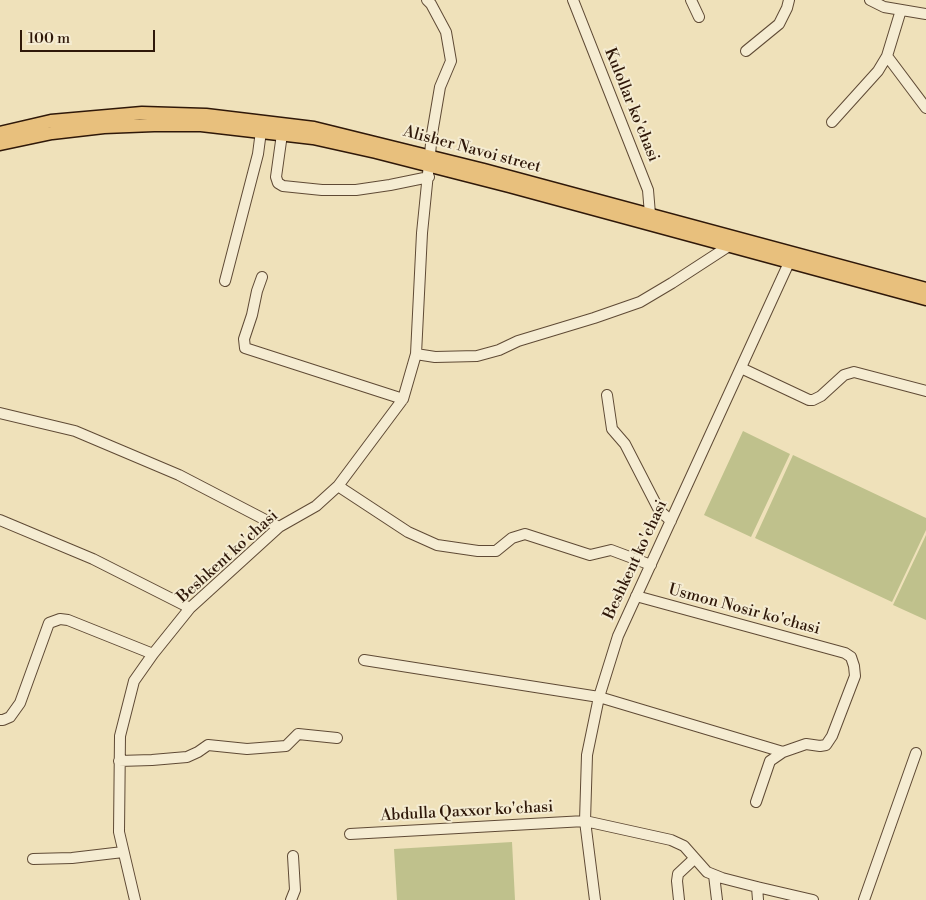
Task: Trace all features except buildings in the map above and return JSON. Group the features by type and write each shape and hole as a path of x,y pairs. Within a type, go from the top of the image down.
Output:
{"main road":[{"name":"Alisher Navoi street","path":"0,133 50,121 142,113 282,134 358,148 926,289"},
{"name":"Alisher Navoi street","path":"0,144 52,132 180,119 234,118 314,128 430,166"},
{"name":"Alisher Navoi street","path":"792,257 926,298"}],"street":[{"name":"Kulollar ko'chasi","path":"573,0 648,190 649,219"},
{"path":"691,0 699,17"},
{"path":"746,51 779,24 789,0"},
{"path":"870,0 884,6 926,14"},
{"path":"282,134 276,177 278,183 283,186 322,190 356,190 390,185 430,166 432,134 440,87 451,61 446,32 432,1"},
{"path":"832,122 878,71 887,56 901,10"},
{"path":"887,56 926,108"},
{"path":"225,281 258,154 261,131"},
{"name":"Beshkent ko'chasi","path":"134,900 119,832 119,761 120,736 134,681 190,608 279,527 316,506 338,486 403,399 416,354 422,233 430,166"},
{"path":"416,354 434,357 477,356 640,302 734,242"},
{"name":"Beshkent ko'chasi","path":"595,900 585,821 587,755 598,697 618,636 792,257"},
{"path":"262,277 244,338 245,348 403,399"},
{"path":"742,368 809,400 822,396 844,375 854,372 926,391"},
{"path":"607,395 612,429 624,444 658,510 671,521"},
{"path":"0,413 75,431 179,475 279,527"},
{"path":"338,486 408,532 437,545 478,551 496,551 512,538 525,534 590,555 611,550 651,565"},
{"path":"0,520 93,559 190,608"},
{"name":"Usmon Nosir ko'chasi","path":"636,596 845,653 851,657 854,666 854,676 832,736 826,745 806,744 783,752"},
{"path":"0,720 10,717 20,704 49,623 60,619 68,620 153,654"},
{"path":"364,660 598,697 783,752"},
{"path":"119,761 187,757 208,745 247,749 286,746 298,734 336,738"},
{"path":"756,802 770,761 783,752"},
{"path":"864,900 916,753"},
{"name":"Abdulla Qaxxor ko'chasi","path":"350,834 585,821 671,840 684,846 707,872 714,875"},
{"path":"33,859 72,858 123,852"},
{"path":"291,900 295,890 293,856"},
{"path":"679,900 678,874 694,859"},
{"path":"717,900 714,875 813,900"},
{"path":"757,887 758,900"}],"green space":[{"path":"743,431 790,454 751,537 704,515"},
{"path":"793,455 926,518 926,530 892,602 755,538"},
{"path":"926,535 926,620 893,605"},
{"path":"512,842 515,900 397,900 394,849"}]}
